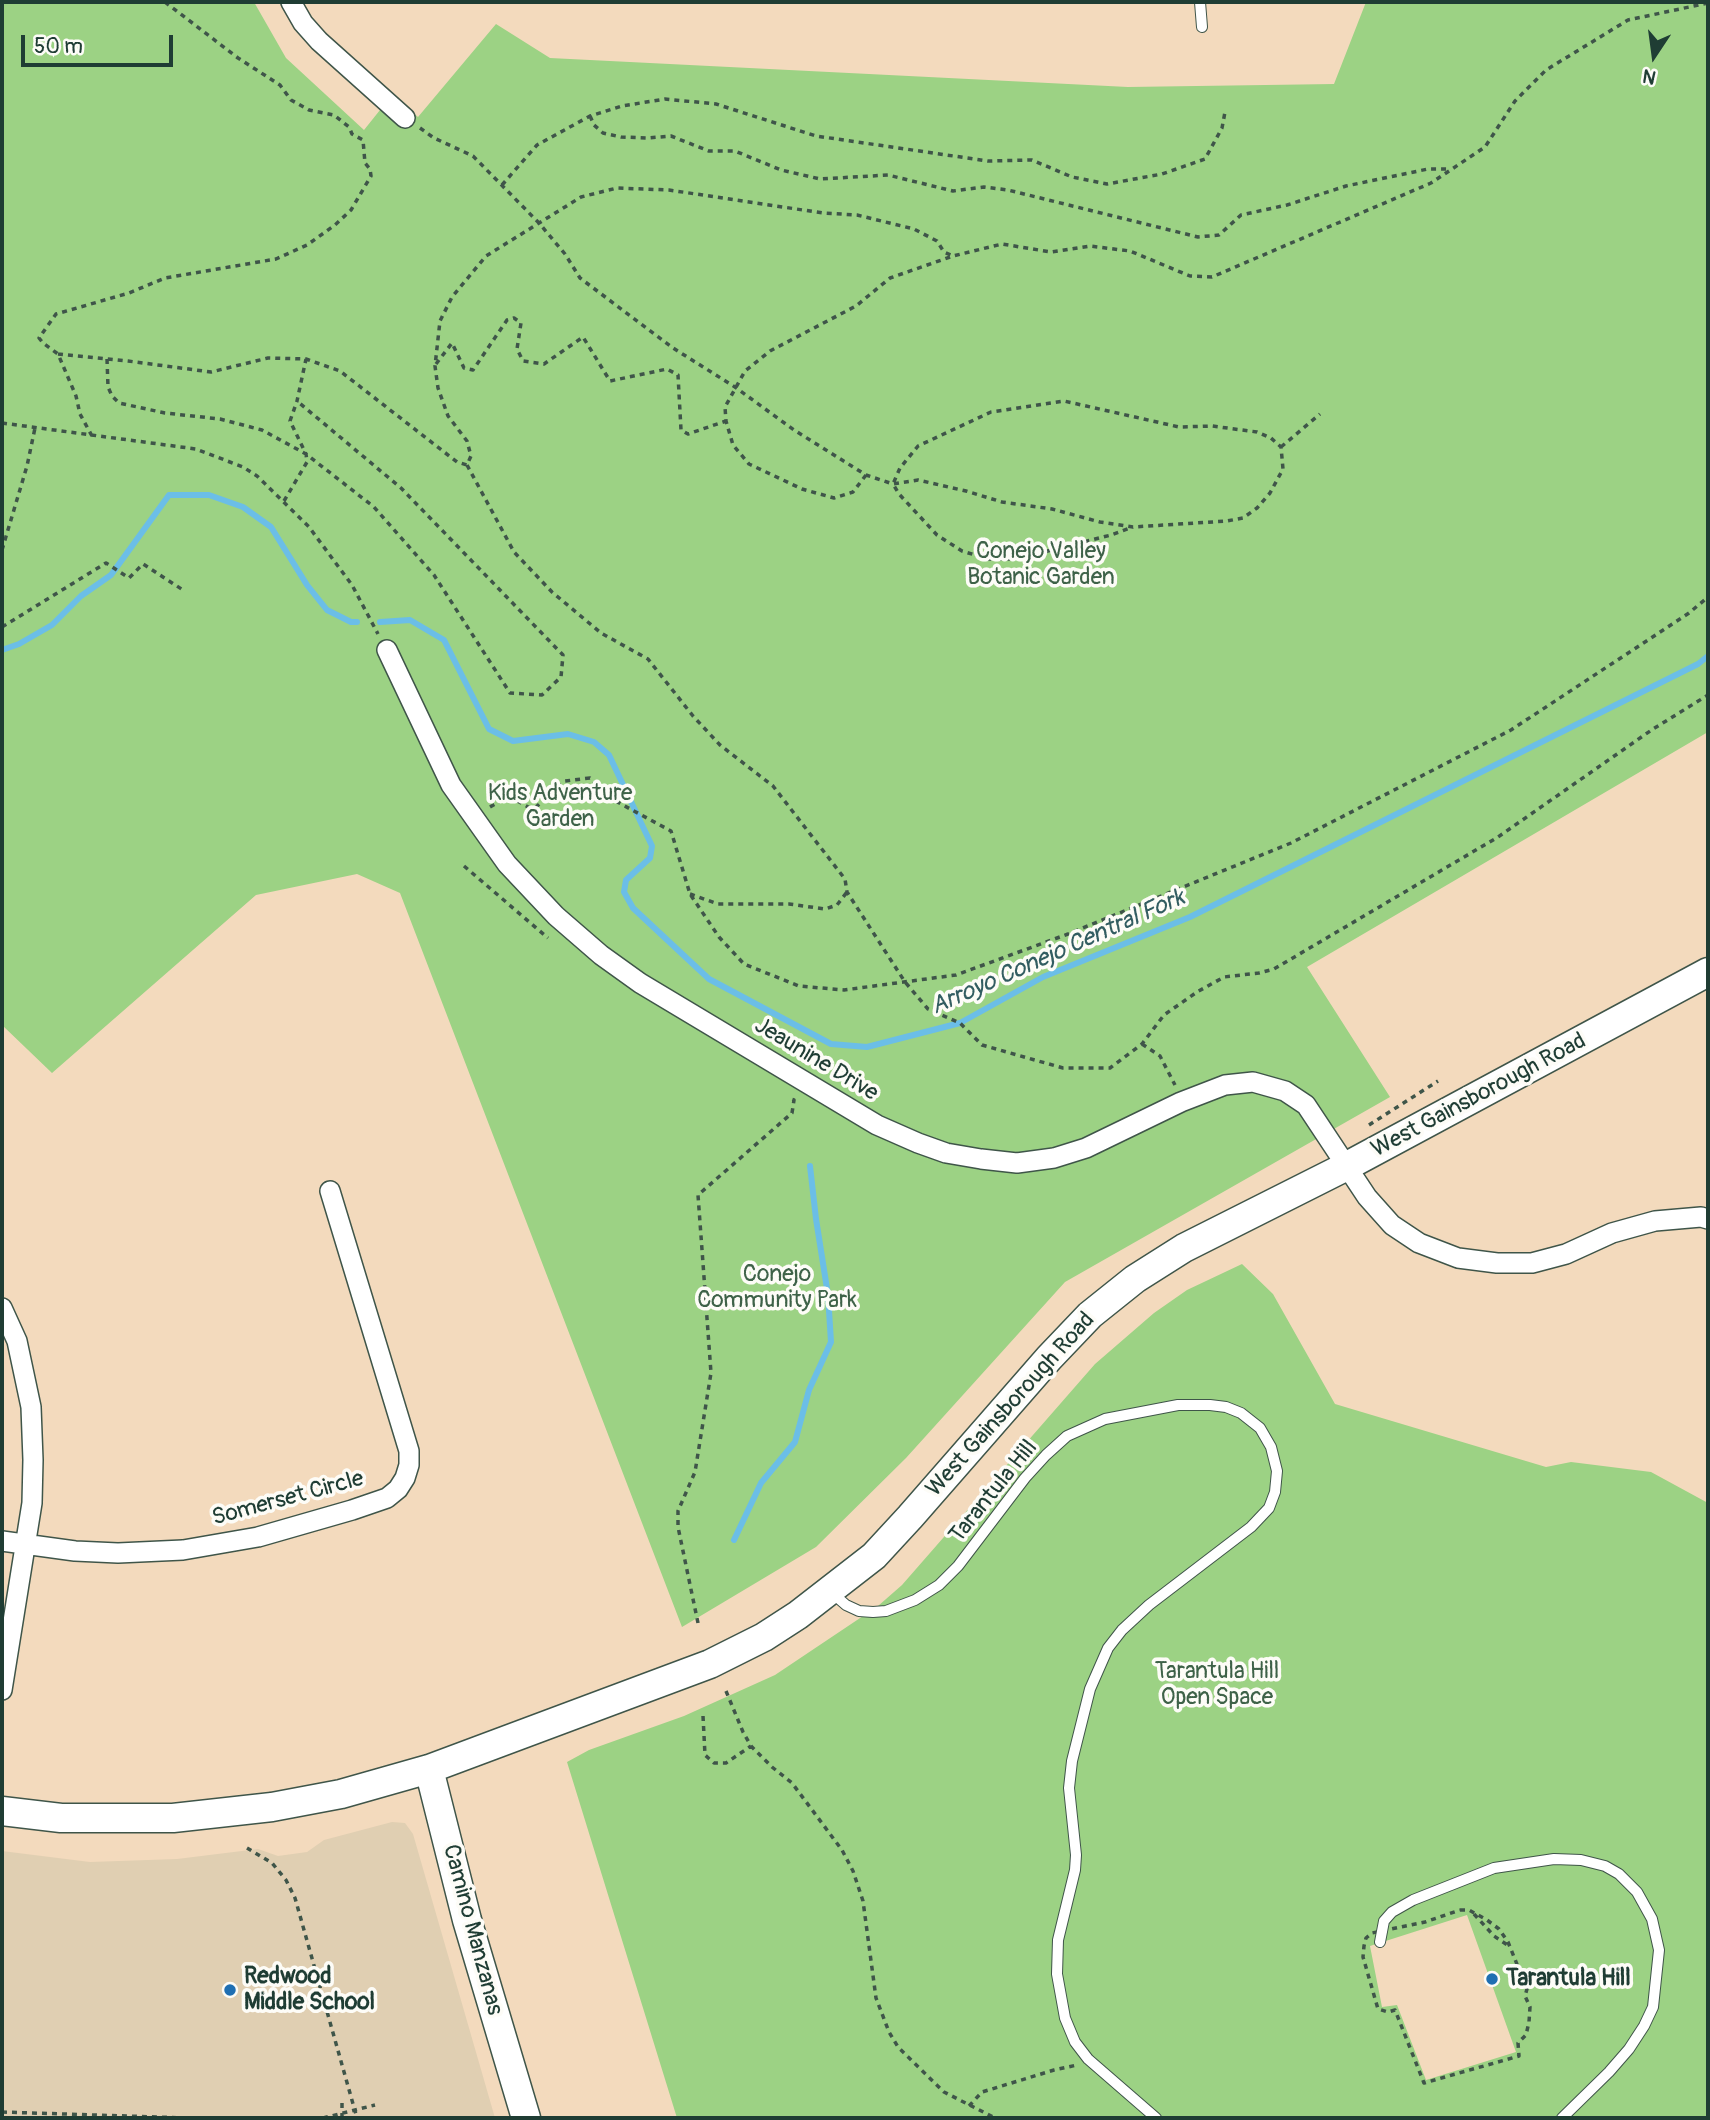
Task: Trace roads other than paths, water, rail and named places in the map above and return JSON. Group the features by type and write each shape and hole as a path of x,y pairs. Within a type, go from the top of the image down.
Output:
{"street":[{"path":"290,2 319,41 405,118"},
{"name":"Jeaunine Drive","path":"387,650 451,785 507,864 556,916 611,962 650,990 866,1118 918,1143 946,1153 1017,1163 1054,1158 1086,1148 1181,1101 1225,1084 1253,1082 1285,1090 1306,1105 1374,1206 1392,1225 1419,1243 1458,1258 1497,1264 1532,1263 1566,1254 1612,1233 1655,1221 1701,1217 1708,1219"},
{"name":"West Gainsborough Road","path":"429,1769 710,1664 764,1637 831,1592 874,1556 1049,1357 1090,1315 1135,1279 1184,1248 1348,1166 1708,972"},
{"name":"Somerset Circle","path":"2,1541 118,1553 183,1550 258,1537 387,1498 398,1489 409,1465 409,1451 330,1192"},
{"path":"2,1308 17,1341 31,1407 33,1460 32,1503 2,1690"},
{"path":"2,1811 61,1818 173,1818 272,1807 341,1794 429,1769"},
{"name":"Camino Manzanas","path":"429,1769 467,1920 526,2118"}],"lane":[{"path":"1200,2 1202,27"},
{"name":"Tarantula Hill","path":"831,1592 846,1605 859,1611 873,1612 886,1611 915,1600 939,1585 958,1566 1025,1478 1046,1455 1067,1436 1105,1419 1178,1405 1226,1407 1241,1413 1260,1428 1271,1447 1277,1471 1275,1492 1269,1508 1251,1527 1149,1605 1122,1630 1108,1648 1090,1689 1072,1761 1069,1788 1076,1855 1058,1940 1057,1974 1065,2018 1075,2042 1087,2059 1156,2118"},
{"path":"1380,1942 1384,1921 1392,1912 1413,1900 1476,1874 1523,1862 1581,1860 1605,1866 1619,1874 1637,1892 1652,1919 1659,1950 1653,2007 1629,2049 1562,2118"}],"waterway":[{"name":"Arroyo Conejo Central Fork","path":"2,650 19,644 52,625 81,596 111,575 169,495 209,495 243,507 271,527 307,585 327,610 351,622 357,622"},
{"name":"Arroyo Conejo Central Fork","path":"380,622 410,620 444,640 489,729 513,741 568,734 594,742 609,755 652,846 650,858 626,880 624,892 633,908 709,979 831,1044 867,1047 960,1023 1043,977 1190,917 1698,664 1708,656"},
{"path":"734,1540 761,1483 795,1442 809,1390 831,1342 828,1295 810,1166"}],"place":[{"name":"Tarantula Hill","path":"1492,1979"},
{"name":"Redwood Middle School","path":"230,1990"}],"park label":[{"name":"Conejo Valley Botanic Garden","path":"1041,565"},
{"name":"Kids Adventure Garden","path":"560,807"},
{"name":"Conejo Community Park","path":"777,1288"},
{"name":"Tarantula Hill Open Space","path":"1217,1685"}]}
